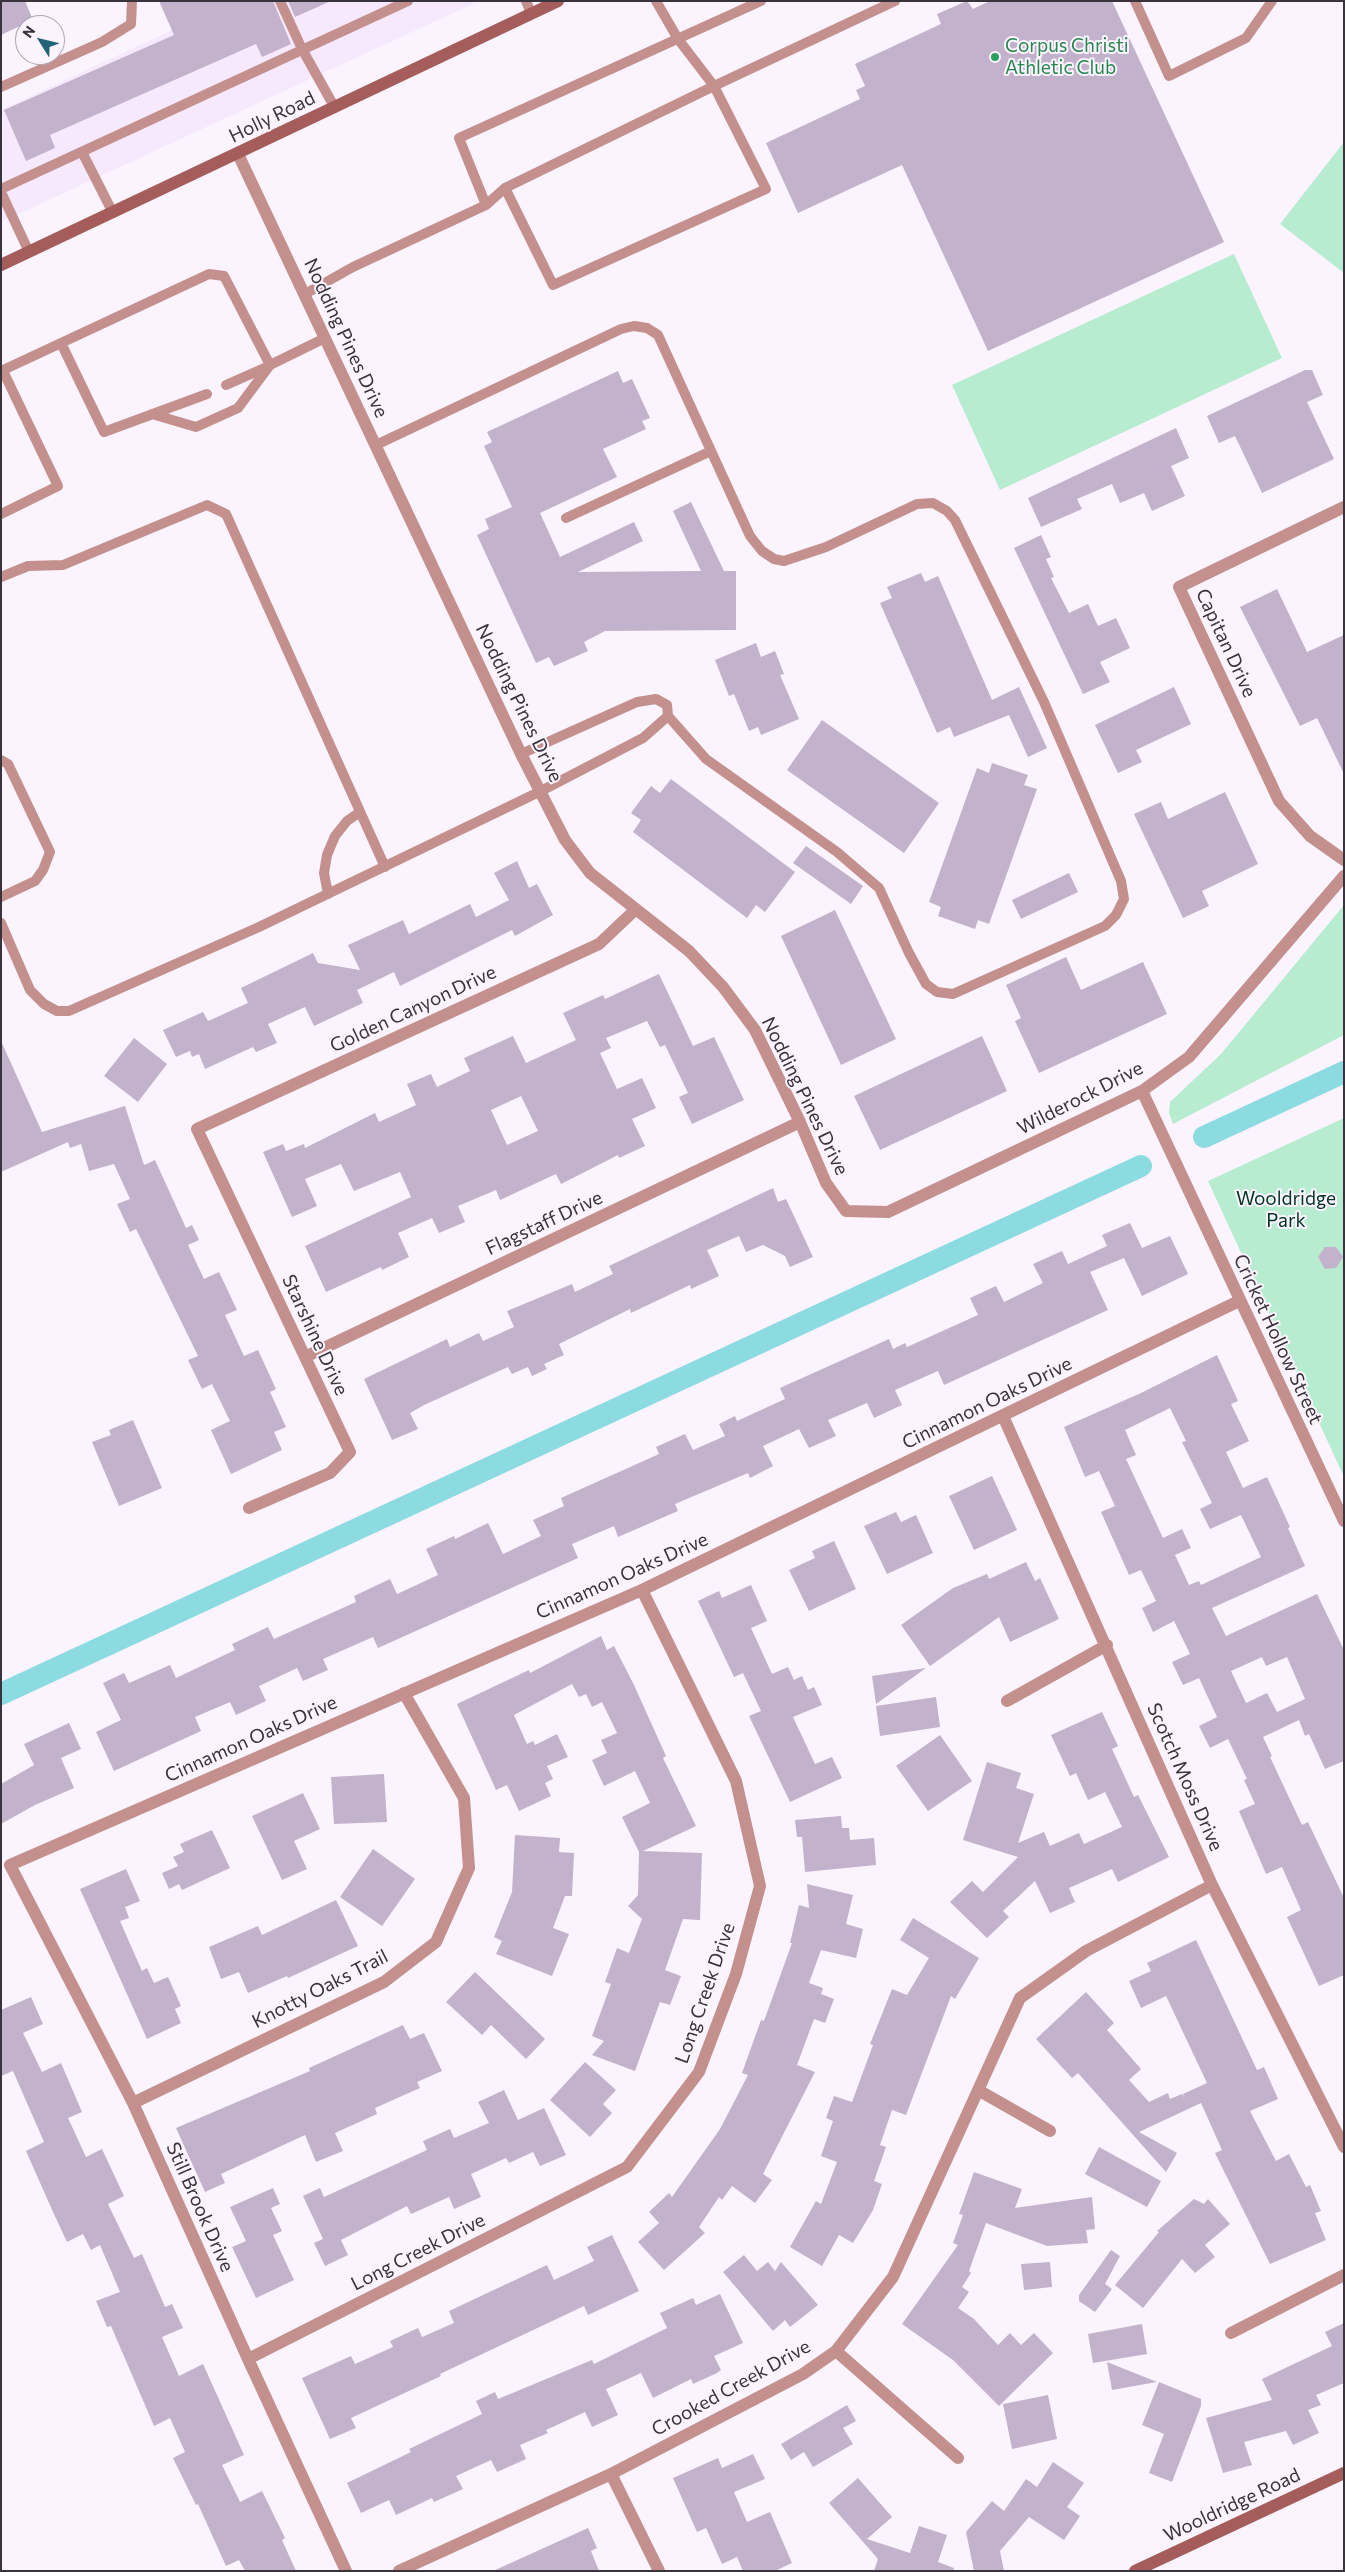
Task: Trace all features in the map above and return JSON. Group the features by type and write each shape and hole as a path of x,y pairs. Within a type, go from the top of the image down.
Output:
{"main road":[{"name":"Holly Road","path":"1,265 334,108 528,7 558,1"},
{"name":"Wooldridge Road","path":"1135,2571 1344,2473"}],"street":[{"name":"Nodding Pines Drive","path":"238,154 521,754 565,840 590,873 689,951 723,987 755,1030 800,1122 826,1183 846,1211"},
{"name":"Capitan Drive","path":"1344,507 1179,587 1279,800 1310,836 1344,860"},
{"name":"Wilderock Drive","path":"846,1211 888,1212 1142,1091 1189,1057 1344,876"},
{"name":"Golden Canyon Drive","path":"197,1129 599,944 635,910"},
{"name":"Cricket Hollow Street","path":"1142,1091 1344,1521"},
{"name":"Flagstaff Drive","path":"305,1357 800,1122"},
{"name":"Starshine Drive","path":"197,1129 350,1452 330,1472 249,1508"},
{"name":"Cinnamon Oaks Drive","path":"10,1864 642,1590 1239,1301"},
{"name":"Scotch Moss Drive","path":"1003,1416 1212,1885 1344,2147"},
{"name":"Long Creek Drive","path":"248,2359 627,2167 700,2072 736,1974 760,1886 736,1781 642,1590"},
{"path":"1007,1701 1106,1644"},
{"name":"Knotty Oaks Trail","path":"133,2102 384,1982 436,1942 469,1868 464,1798 404,1693"},
{"name":"Still Brook Drive","path":"10,1864 133,2102 248,2359 346,2571"},
{"name":"Crooked Creek Drive","path":"400,2571 611,2474 803,2374 836,2351 893,2277 1020,1998 1086,1951 1212,1885"},
{"path":"978,2090 1050,2131"},
{"path":"1231,2333 1344,2276"},
{"path":"836,2351 958,2458"},
{"path":"611,2474 658,2571"}],"lane":[{"path":"1,87 102,42 131,24 132,1"},
{"path":"280,1 302,49 334,108"},
{"path":"29,252 1,191 408,1"},
{"path":"505,188 553,285 766,189 714,86 678,39 656,1"},
{"path":"486,205 459,138 761,1"},
{"path":"305,294 353,267 486,205 505,188 714,86 895,1"},
{"path":"1134,1 1169,76 1246,38 1272,1"},
{"path":"82,152 113,213"},
{"path":"1,514 58,486 2,371 209,274 224,276 270,365"},
{"path":"376,446 621,329 634,326 647,328 658,335 750,536 762,551 774,559 784,561 826,547 917,504 933,503 947,511 956,520 1044,702 1121,881 1124,899 1116,915 1104,926 952,994 937,992 926,984 909,953 880,888 837,852 706,758 668,716 667,705 662,702 656,699 637,702 521,754"},
{"path":"226,385 325,338"},
{"path":"62,343 104,432 207,394"},
{"path":"152,414 196,427 238,408 270,365"},
{"path":"566,518 711,451"},
{"path":"1,577 28,566 63,565 207,505 218,508 226,514 385,866"},
{"path":"1,923 30,990 44,1004 57,1011 69,1011 259,927 541,791 643,738 668,716"},
{"path":"1,760 8,764 50,852 44,870 35,880 1,897"},
{"path":"328,894 324,873 327,855 335,836 347,821 360,812"}],"shaded area":[{"path":"234,1 479,1 1,222 1,110"}],"green space":[{"path":"1344,142 1344,273 1280,224"},
{"path":"1234,254 1282,358 1000,490 952,385"},
{"path":"1344,905 1344,1035 1173,1124 1169,1113 1170,1102 1221,1054"},
{"name":"Wooldridge Park","path":"1344,1118 1344,1477 1208,1181"}],"building":[{"path":"1,1 25,1 31,15 15,15 15,28 1,35"},
{"path":"159,1 273,1 291,44 262,57 256,44 50,135 55,148 26,161 4,110 174,35"},
{"path":"288,1 331,1 295,17"},
{"path":"967,1 973,9 990,1 1112,1 1224,242 988,351 902,165 798,213 766,143 860,99 856,90 865,86 855,64 941,24 937,14"},
{"path":"1305,370 1312,370 1323,395 1307,402 1334,459 1262,493 1235,436 1219,443 1207,416"},
{"path":"618,371 623,383 632,379 650,418 642,421 646,429 603,449 617,477 540,513 560,557 634,522 643,541 578,572 701,571 673,511 691,502 724,571 736,571 736,630 605,631 584,642 588,651 554,666 549,657 536,663 477,535 489,529 485,519 512,507 484,446 492,442 487,432"},
{"path":"1176,428 1189,458 1171,466 1185,496 1152,511 1144,493 1120,503 1112,484 1077,499 1082,509 1041,527 1028,498"},
{"path":"1041,535 1051,557 1046,559 1054,577 1051,578 1069,613 1088,604 1098,626 1116,618 1130,648 1100,662 1110,682 1083,694 1014,548"},
{"path":"921,573 925,582 938,576 992,700 1019,687 1047,748 1028,757 1009,715 954,737 950,727 937,733 880,603 892,598 887,587"},
{"path":"1277,589 1307,652 1344,635 1344,774 1317,718 1300,726 1240,607"},
{"path":"756,643 761,657 775,651 784,674 780,675 799,719 761,735 758,727 749,731 734,694 729,696 715,660"},
{"path":"1174,687 1191,724 1136,750 1142,762 1118,773 1095,725"},
{"path":"822,720 939,803 904,853 787,770"},
{"path":"992,763 1028,775 1024,785 1037,789 989,924 978,920 975,929 938,916 941,907 929,902 977,768 989,773"},
{"path":"671,779 795,872 765,912 756,905 747,918 633,832 641,820 631,813 651,786 660,793"},
{"path":"1225,792 1258,864 1202,891 1209,906 1183,918 1134,814 1161,802 1168,819"},
{"path":"806,846 863,886 851,904 793,863"},
{"path":"517,861 529,888 537,884 553,915 515,936 512,930 400,986 394,972 357,990 363,1003 314,1026 305,1007 268,1024 277,1043 256,1052 253,1047 205,1069 199,1054 192,1057 190,1051 176,1057 163,1030 203,1012 208,1021 248,1003 241,988 313,953 318,963 360,970 348,945 403,920 409,934 470,904 476,917 509,900 494,873"},
{"path":"1069,873 1078,892 1021,919 1012,900"},
{"path":"835,910 896,1039 841,1065 781,936"},
{"path":"1066,957 1081,990 1143,962 1167,1014 1039,1073 1015,1021 1021,1018 1006,985"},
{"path":"659,974 693,1046 714,1037 744,1100 692,1124 679,1097 688,1093 665,1045 660,1047 647,1021 606,1038 611,1048 600,1053 617,1089 642,1078 656,1108 632,1119 645,1146 619,1158 618,1155 561,1184 556,1174 500,1200 496,1190 458,1206 465,1222 439,1233 432,1218 398,1233 409,1257 382,1270 381,1267 326,1292 305,1246 411,1197 400,1172 354,1191 341,1164 305,1179 317,1206 292,1217 263,1152 283,1144 286,1151 304,1144 305,1148 375,1113 379,1122 416,1105 407,1084 431,1074 437,1087 470,1071 464,1058 513,1036 526,1063 576,1040 563,1013 603,995 605,999","holes":["521,1096 538,1131 507,1145 491,1110"]},
{"path":"982,1036 1007,1091 880,1150 854,1096"},
{"path":"134,1038 167,1064 138,1102 104,1076"},
{"path":"1,1041 42,1132 125,1106 144,1165 155,1160 186,1228 192,1225 199,1240 188,1245 204,1279 219,1272 237,1310 225,1315 244,1356 258,1350 276,1389 270,1392 286,1427 274,1432 282,1450 231,1474 211,1430 230,1421 212,1384 202,1389 188,1360 198,1356 136,1229 130,1232 117,1204 130,1199 114,1164 89,1171 81,1144 70,1148 68,1142 1,1172"},
{"path":"773,1188 778,1202 786,1199 813,1257 790,1267 785,1256 763,1245 746,1252 739,1236 707,1250 719,1276 691,1289 690,1285 631,1313 630,1309 559,1344 564,1355 544,1364 547,1369 532,1376 528,1367 512,1374 508,1367 424,1405 410,1413 418,1429 392,1440 364,1379 447,1339 450,1347 479,1333 483,1341 514,1327 507,1311 572,1284 575,1292 613,1274 609,1266"},
{"path":"1130,1223 1142,1248 1170,1236 1188,1274 1142,1296 1124,1258 1090,1272 1108,1310 944,1385 938,1371 895,1390 902,1405 874,1418 867,1403 828,1420 836,1436 809,1448 799,1429 763,1446 773,1466 750,1478 748,1473 675,1504 678,1511 618,1537 614,1526 572,1544 578,1558 378,1648 373,1637 323,1659 328,1670 303,1681 297,1668 259,1686 266,1701 236,1715 230,1702 195,1717 201,1731 114,1771 96,1732 121,1720 103,1683 124,1673 129,1683 170,1665 176,1678 235,1650 232,1644 268,1627 274,1639 356,1602 354,1596 390,1579 397,1594 438,1575 426,1549 454,1536 455,1539 488,1523 503,1554 541,1536 533,1520 564,1506 561,1498 659,1454 656,1447 685,1434 693,1450 725,1436 719,1424 735,1416 737,1421 785,1399 780,1388 889,1339 893,1349 905,1343 907,1347 978,1315 970,1298 996,1286 1004,1302 1043,1283 1033,1264 1062,1251 1068,1264 1107,1246 1102,1235"},
{"path":"1325,1247 1336,1247 1343,1257 1336,1268 1325,1269 1318,1257"},
{"path":"1217,1355 1238,1401 1231,1404 1249,1441 1226,1452 1243,1488 1267,1477 1290,1527 1288,1528 1305,1566 1212,1608 1226,1636 1317,1594 1344,1650 1344,1761 1325,1769 1309,1734 1305,1736 1299,1720 1263,1737 1272,1756 1270,1757 1302,1825 1308,1822 1344,1898 1344,1975 1319,1986 1287,1917 1301,1910 1282,1867 1266,1874 1239,1811 1255,1804 1244,1780 1247,1779 1228,1739 1210,1748 1199,1726 1217,1717 1199,1678 1183,1685 1172,1662 1190,1654 1174,1621 1153,1632 1142,1608 1156,1601 1141,1570 1129,1575 1101,1512 1115,1506 1099,1471 1085,1477 1064,1427 1141,1393","holes":["1170,1408 1186,1441 1182,1442 1212,1503 1200,1509 1210,1529 1241,1515 1261,1557 1201,1585 1199,1581 1189,1585 1175,1555 1191,1548 1182,1529 1163,1538 1126,1459 1136,1455 1125,1430","1262,1657 1266,1666 1287,1657 1305,1699 1277,1712 1267,1693 1246,1703 1231,1671"]},
{"path":"133,1420 162,1488 119,1506 92,1442 111,1435 109,1430"},
{"path":"992,1476 1017,1530 974,1550 949,1496"},
{"path":"896,1512 901,1522 916,1515 933,1553 887,1574 864,1526"},
{"path":"834,1541 856,1589 809,1611 789,1570 815,1558 812,1551"},
{"path":"1026,1562 1035,1581 1040,1578 1059,1619 1010,1642 999,1617 930,1666 901,1625 953,1588 987,1574 989,1579"},
{"path":"751,1585 767,1621 751,1628 772,1674 788,1667 794,1680 802,1676 808,1690 814,1687 822,1705 793,1717 815,1764 832,1757 842,1778 790,1802 749,1716 761,1711 743,1673 734,1677 698,1601 719,1591 722,1598"},
{"path":"601,1636 607,1650 614,1646 634,1685 666,1756 663,1758 696,1826 643,1851 702,1853 700,1920 683,1919 665,1970 681,1976 670,2005 660,2002 635,2071 592,2055 604,2041 592,2036 611,1984 605,1982 617,1948 629,1953 642,1919 628,1906 638,1895 639,1852 622,1817 650,1803 635,1771 604,1786 592,1760 607,1753 601,1740 617,1733 602,1702 592,1707 586,1694 579,1697 572,1684 514,1715 527,1744 533,1741 535,1745 557,1734 568,1757 547,1766 553,1779 545,1783 551,1796 519,1811 507,1785 496,1790 457,1704 529,1670 530,1673"},
{"path":"926,1668 876,1704 872,1676"},
{"path":"936,1697 940,1727 880,1736 876,1706"},
{"path":"1102,1712 1118,1746 1112,1749 1134,1797 1138,1795 1169,1857 1118,1882 1112,1869 1069,1888 1075,1902 1050,1913 1035,1881 1003,1911 1009,1917 987,1938 950,1902 972,1881 983,1892 1018,1857 963,1840 987,1762 1021,1773 1016,1788 1034,1794 1018,1843 1044,1832 1050,1846 1079,1833 1084,1844 1122,1827 1105,1792 1088,1800 1076,1773 1070,1776 1051,1735"},
{"path":"69,1723 81,1749 61,1758 74,1788 35,1805 1,1824 1,1784 34,1765 24,1744"},
{"path":"940,1735 972,1781 928,1811 896,1766"},
{"path":"384,1774 387,1822 334,1824 331,1777"},
{"path":"303,1793 320,1829 294,1841 307,1869 282,1880 252,1816"},
{"path":"841,1816 842,1828 849,1828 850,1840 874,1838 876,1865 805,1872 802,1837 797,1837 795,1820"},
{"path":"212,1830 230,1868 182,1890 179,1884 169,1889 162,1873 178,1866 173,1857 184,1852 180,1844"},
{"path":"515,1835 560,1838 559,1852 574,1853 572,1896 565,1896 553,1928 569,1934 552,1976 496,1954 502,1941 494,1937 512,1892"},
{"path":"373,1849 415,1879 382,1926 340,1897"},
{"path":"126,1869 140,1901 125,1907 129,1918 120,1921 142,1971 147,1968 154,1983 168,1977 181,2006 175,2009 181,2023 147,2039 80,1889"},
{"path":"807,1884 853,1895 846,1924 863,1929 856,1958 821,1950 809,1983 823,1988 821,1994 834,1999 825,2023 814,2019 797,2065 815,2072 763,2174 772,2180 755,2203 732,2186 722,2200 719,2197 699,2227 705,2233 664,2270 638,2242 659,2223 649,2212 669,2193 672,2197 720,2129 748,2075 742,2073 761,2020 764,2021 792,1943 790,1943 799,1905 809,1908"},
{"path":"336,1900 358,1946 288,1978 287,1976 248,1993 239,1972 221,1979 209,1947 258,1926 262,1935"},
{"path":"913,1918 979,1958 955,1999 951,1996 906,2115 892,2110 880,2145 886,2147 874,2181 882,2184 873,2210 853,2243 839,2235 822,2266 790,2247 816,2201 821,2204 837,2162 821,2156 833,2121 826,2118 834,2096 852,2102 873,2045 870,2044 892,1989 907,1995 929,1958 900,1940"},
{"path":"1196,1940 1257,2070 1264,2067 1278,2099 1250,2111 1276,2161 1289,2154 1306,2187 1310,2185 1321,2211 1315,2213 1326,2240 1270,2264 1215,2153 1222,2150 1201,2103 1139,2132 1177,2153 1166,2172 1078,2073 1072,2078 1036,2039 1086,1992 1114,2023 1107,2030 1141,2069 1129,2080 1149,2102 1168,2093 1170,2099 1182,2094 1184,2097 1183,2094 1207,2083 1166,1996 1141,2008 1129,1981 1151,1971 1147,1963"},
{"path":"475,1972 545,2039 526,2059 491,2025 482,2035 446,2002"},
{"path":"31,1997 43,2024 23,2033 42,2072 61,2063 82,2112 68,2118 86,2157 102,2149 124,2196 108,2204 134,2258 142,2254 165,2307 172,2304 183,2328 162,2337 179,2376 203,2364 244,2455 222,2465 240,2502 262,2491 285,2538 282,2540 296,2571 245,2571 239,2560 226,2566 198,2504 196,2505 173,2458 185,2452 170,2418 154,2426 111,2326 107,2327 96,2301 120,2292 100,2245 91,2250 83,2234 67,2242 53,2212 26,2151 44,2142 13,2071 1,2076 1,2010"},
{"path":"403,2025 410,2039 424,2033 442,2071 417,2082 420,2088 375,2108 377,2114 335,2133 343,2151 316,2162 305,2135 221,2174 225,2183 205,2192 176,2128 310,2071 309,2068"},
{"path":"585,2062 616,2090 603,2104 612,2113 590,2137 550,2100"},
{"path":"504,2090 518,2120 544,2108 566,2155 540,2166 533,2152 509,2163 506,2158 471,2174 481,2197 454,2209 449,2197 411,2214 407,2206 341,2240 348,2255 325,2266 314,2243 323,2239 303,2196 320,2188 324,2197 427,2150 423,2141 450,2129 454,2138 489,2123 478,2102"},
{"path":"1099,2147 1161,2181 1147,2207 1085,2174"},
{"path":"974,2172 1022,2189 1015,2208 1092,2197 1095,2229 1086,2230 1088,2243 1047,2246 986,2223 969,2271 971,2273 962,2287 969,2292 958,2308 974,2319 998,2345 1010,2333 1021,2345 1034,2333 1053,2353 999,2406 953,2360 902,2324 958,2245 953,2243 963,2215 959,2214"},
{"path":"273,2188 280,2204 271,2208 282,2231 273,2235 294,2280 256,2298 232,2247 246,2241 230,2207"},
{"path":"1194,2199 1204,2204 1208,2199 1230,2224 1205,2245 1215,2257 1195,2273 1182,2259 1143,2308 1115,2285 1159,2232 1157,2231"},
{"path":"612,2235 639,2291 588,2315 584,2306 440,2374 441,2376 351,2418 356,2428 330,2439 302,2378 351,2356 355,2364 393,2347 390,2341 418,2328 422,2337 454,2323 449,2311 547,2265 554,2280 594,2261 587,2247"},
{"path":"1111,2250 1120,2256 1105,2284 1112,2289 1095,2312 1079,2301 1079,2295"},
{"path":"744,2255 757,2271 768,2262 775,2271 781,2262 818,2305 790,2327 785,2320 773,2331 723,2272"},
{"path":"1050,2262 1052,2287 1024,2290 1021,2264"},
{"path":"720,2294 743,2343 714,2356 721,2370 717,2373 693,2384 691,2379 653,2398 641,2373 606,2389 618,2415 592,2427 585,2412 546,2430 548,2433 520,2445 526,2459 497,2472 491,2460 456,2476 463,2489 434,2502 432,2498 396,2515 389,2500 361,2513 347,2483 411,2452 409,2449 482,2414 476,2401 495,2392 498,2399 592,2360 594,2364 667,2328 660,2313 693,2298 696,2305"},
{"path":"1344,2323 1344,2383 1316,2395 1321,2405 1308,2410 1319,2433 1293,2445 1286,2431 1244,2442 1252,2465 1223,2473 1206,2418 1272,2400 1262,2379 1332,2346 1325,2332"},
{"path":"1142,2324 1147,2354 1093,2363 1088,2334"},
{"path":"1107,2362 1157,2382 1112,2390"},
{"path":"1159,2382 1201,2399 1201,2406 1172,2482 1149,2473 1164,2434 1142,2425"},
{"path":"1048,2395 1057,2439 1012,2449 1003,2404"},
{"path":"847,2405 856,2421 843,2428 853,2444 813,2467 804,2452 791,2460 781,2444"},
{"path":"753,2454 765,2479 734,2492 747,2522 770,2512 792,2563 775,2571 743,2571 737,2557 722,2564 706,2528 697,2532 673,2478 718,2458 722,2468"},
{"path":"1053,2462 1084,2483 1067,2507 1080,2516 1064,2540 1029,2517 1000,2551 1004,2571 974,2571 966,2532 992,2501 1004,2511 1026,2479 1037,2487"},
{"path":"858,2478 892,2517 867,2539 910,2553 919,2526 947,2535 938,2562 954,2568 953,2571 874,2571 878,2559 829,2503"},
{"path":"588,2528 597,2548 591,2551 599,2571 493,2571"}],"waterway":[{"path":"1204,1137 1344,1072"},
{"path":"1,1694 1141,1166"}],"place":[{"name":"Corpus Christi Athletic Club","path":"995,57"}]}
